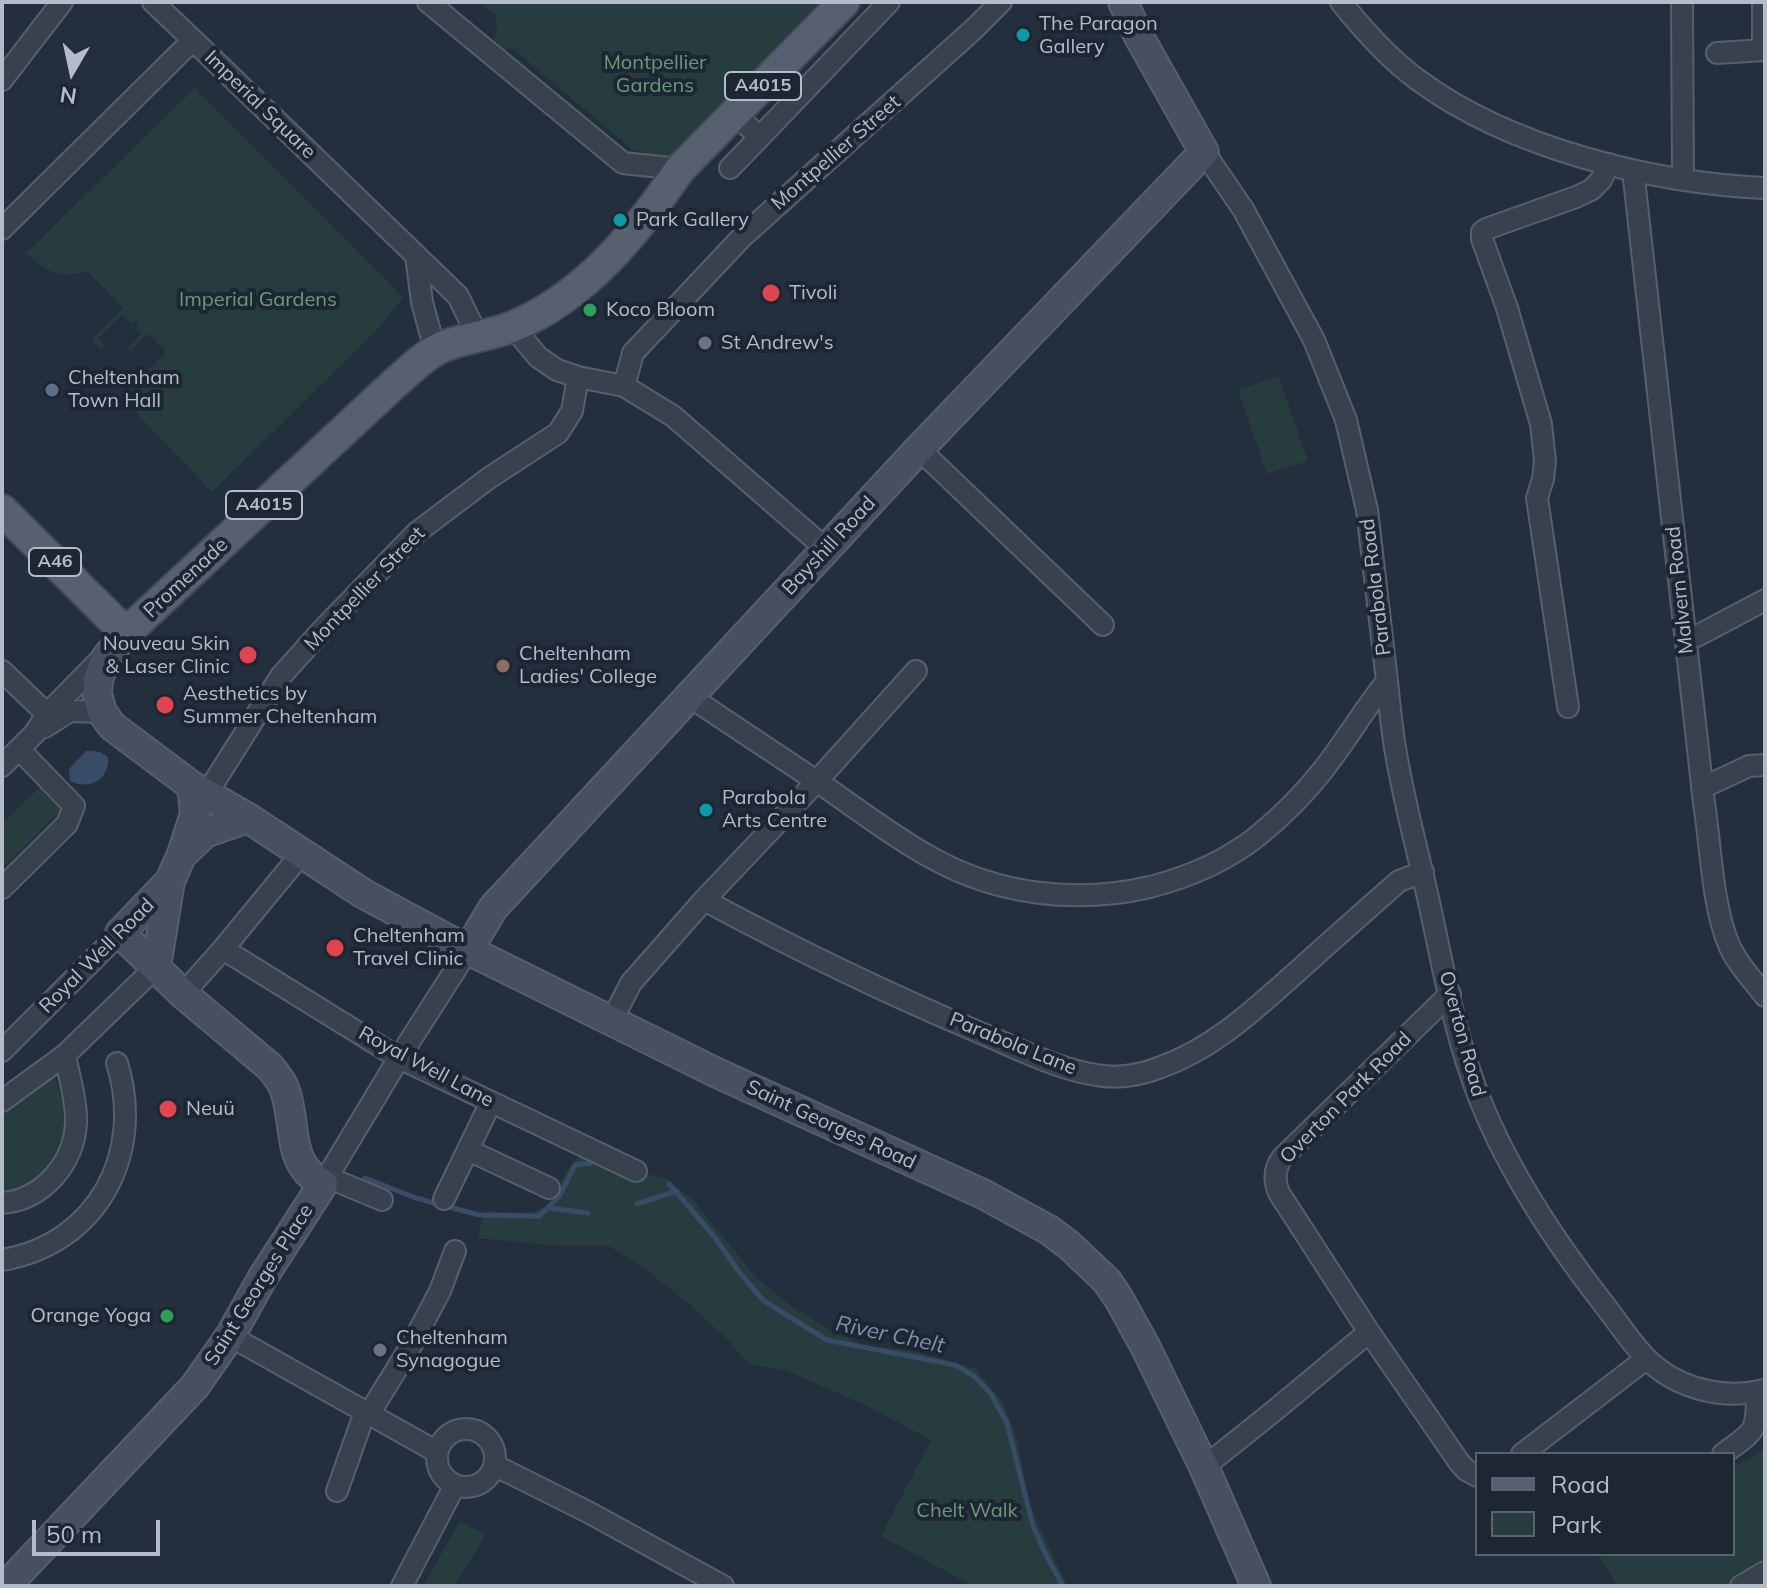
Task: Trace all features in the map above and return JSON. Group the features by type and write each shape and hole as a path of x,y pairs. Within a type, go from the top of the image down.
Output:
{"main road":[{"name":"A4015","path":"478,337 513,327 561,302 603,267 680,169 844,2"},
{"name":"Promenade","path":"126,633 395,383 435,350 453,342 478,337"},
{"name":"A46","path":"2,510 126,633"}],"street":[{"path":"2,80 62,2"},
{"path":"153,2 193,40"},
{"path":"428,2 623,163 680,169"},
{"path":"730,168 889,2"},
{"name":"Montpellier Street","path":"624,386 633,353 742,237 1001,2"},
{"name":"Parabola Road","path":"689,696 931,858 980,879 1018,890 1053,895 1089,895 1159,884 1200,870 1239,849 1293,803 1323,769 1387,681 1367,510 1346,420 1314,340 1243,209 1204,152 1138,35 1123,2"},
{"path":"1341,2 1362,28 1418,80 1460,107 1516,133 1577,155 1633,170 1683,180 1765,188"},
{"path":"1682,2 1683,180"},
{"path":"1717,53 1765,48 1763,2"},
{"name":"Imperial Square","path":"2,229 193,40 458,296 478,337"},
{"path":"735,115 760,137"},
{"name":"Bayshill Road","path":"468,950 493,908 919,449 1204,152"},
{"path":"1568,707 1537,498 1545,461 1541,424 1482,232 1591,190 1601,180 1609,164"},
{"name":"Malvern Road","path":"1633,170 1702,788 1718,903 1730,946 1765,996"},
{"path":"416,256 422,302 435,350"},
{"path":"513,327 528,347 547,364 578,377 624,386 673,416 826,549"},
{"name":"Montpellier Street","path":"199,791 281,676 416,533 489,478 558,433 572,411 578,377"},
{"path":"919,449 1103,625"},
{"path":"1685,638 1697,636 1765,600"},
{"name":"A4015","path":"102,712 97,694 98,680 106,658 126,633"},
{"name":"Promenade","path":"2,766 35,733 47,714 126,633"},
{"path":"2,671 47,714"},
{"path":"611,1022 631,983 916,671"},
{"name":"Overton Road","path":"1387,681 1394,743 1450,994 1469,1070 1504,1152 1588,1284 1646,1359 1671,1377 1699,1389 1728,1394 1761,1391"},
{"path":"35,733 70,711 102,712"},
{"name":"Saint Georges Road","path":"102,712 112,726 199,791 248,818 364,894 611,1022 983,1194 1049,1230 1107,1281 1119,1299 1152,1358 1256,1586"},
{"path":"2,888 67,824 74,806 19,749"},
{"path":"1702,788 1749,766 1765,765"},
{"name":"Royal Well Road","path":"2,1051 170,881 195,814 199,791"},
{"name":"Royal Well Road","path":"182,854 205,833 248,818"},
{"path":"183,994 302,853"},
{"name":"Parabola Lane","path":"704,900 822,961 966,1027 1068,1069 1116,1077 1158,1068 1206,1044 1249,1014 1399,881 1423,872"},
{"path":"2,1101 65,1055 156,967 170,881"},
{"path":"120,933 183,994 270,1067 285,1090 297,1155 309,1174 382,1200"},
{"name":"Royal Well Lane","path":"223,949 399,1058 636,1171"},
{"name":"Saint Georges Place","path":"6,1586 195,1386 230,1336 263,1277 468,950"},
{"name":"Overton Park Road","path":"1450,994 1282,1158 1275,1179 1279,1193 1369,1332 1451,1452 1466,1470 1475,1475"},
{"path":"2,1203 15,1201 40,1189 60,1170 72,1147 76,1109 65,1055"},
{"path":"2,1260 30,1253 62,1237 88,1214 109,1185 122,1151 126,1125 126,1098 117,1063"},
{"path":"444,1199 491,1102"},
{"path":"468,1150 549,1188"},
{"path":"337,1491 367,1413 412,1344 440,1291 455,1251"},
{"path":"1204,1467 1369,1332"},
{"path":"230,1336 437,1452"},
{"path":"1525,1452 1646,1359"},
{"path":"1726,1452 1754,1428 1761,1391"},
{"path":"474,1430 490,1442 494,1465 483,1481 471,1486 455,1485 440,1471 437,1452 441,1443 454,1431 474,1430"},
{"path":"494,1465 723,1586"},
{"path":"402,1586 455,1485"},
{"path":"1741,1586 1765,1572"}],"green space":[{"name":"Montpellier Gardens","path":"479,2 820,2 700,133 687,152 660,158 632,149 512,48 499,51 494,41 497,30 495,14"},
{"name":"Imperial Gardens","path":"195,88 403,297 380,327 212,492 122,398 166,352 148,334 130,351 127,349 141,334 135,328 138,324 136,321 132,324 122,315 98,338 105,345 101,349 92,338 123,308 87,271 68,274 54,272 26,253"},
{"path":"1279,376 1308,461 1267,474 1238,390"},
{"path":"40,787 63,809 2,868 2,824"},
{"path":"55,1074 66,1117 62,1143 49,1167 39,1177 28,1185 2,1190 2,1109 35,1087 43,1086"},
{"name":"Chelt Walk","path":"589,1149 636,1171 667,1179 693,1200 756,1277 789,1305 829,1329 863,1345 913,1351 974,1368 1003,1402 1016,1436 1030,1505 1067,1586 973,1586 881,1536 931,1440 867,1406 785,1370 749,1364 687,1302 609,1246 559,1246 478,1238 484,1211 533,1212 546,1206 572,1163"},
{"path":"1764,1449 1765,1572 1741,1586 1617,1586 1599,1556 1735,1556 1735,1467"},
{"path":"460,1521 486,1535 454,1586 423,1586"}],"water":[{"path":"86,751 108,757 108,765 97,781 77,784 70,781 69,769"}],"waterway":[{"name":"River Chelt","path":"365,1178 416,1198 479,1215 539,1216 559,1197 575,1165 591,1163"},
{"name":"River Chelt","path":"669,1184 764,1301 827,1340 955,1365 974,1376 991,1394 1007,1423 1033,1526 1063,1586"},
{"name":"River Chelt","path":"637,1204 677,1191"},
{"name":"River Chelt","path":"549,1208 588,1213"}],"place":[{"name":"The Paragon Gallery","path":"1023,35"},
{"name":"Park Gallery","path":"620,220"},
{"name":"Tivoli","path":"771,293"},
{"name":"Koco Bloom","path":"590,310"},
{"name":"St Andrew's","path":"705,343"},
{"name":"Cheltenham Town Hall","path":"52,390"},
{"name":"Nouveau Skin & Laser Clinic","path":"248,655"},
{"name":"Cheltenham Ladies' College","path":"503,666"},
{"name":"Aesthetics by Summer Cheltenham","path":"165,705"},
{"name":"Parabola Arts Centre","path":"706,810"},
{"name":"Cheltenham Travel Clinic","path":"335,948"},
{"name":"Neuü","path":"168,1109"},
{"name":"Orange Yoga","path":"167,1316"},
{"name":"Cheltenham Synagogue","path":"380,1350"}]}
